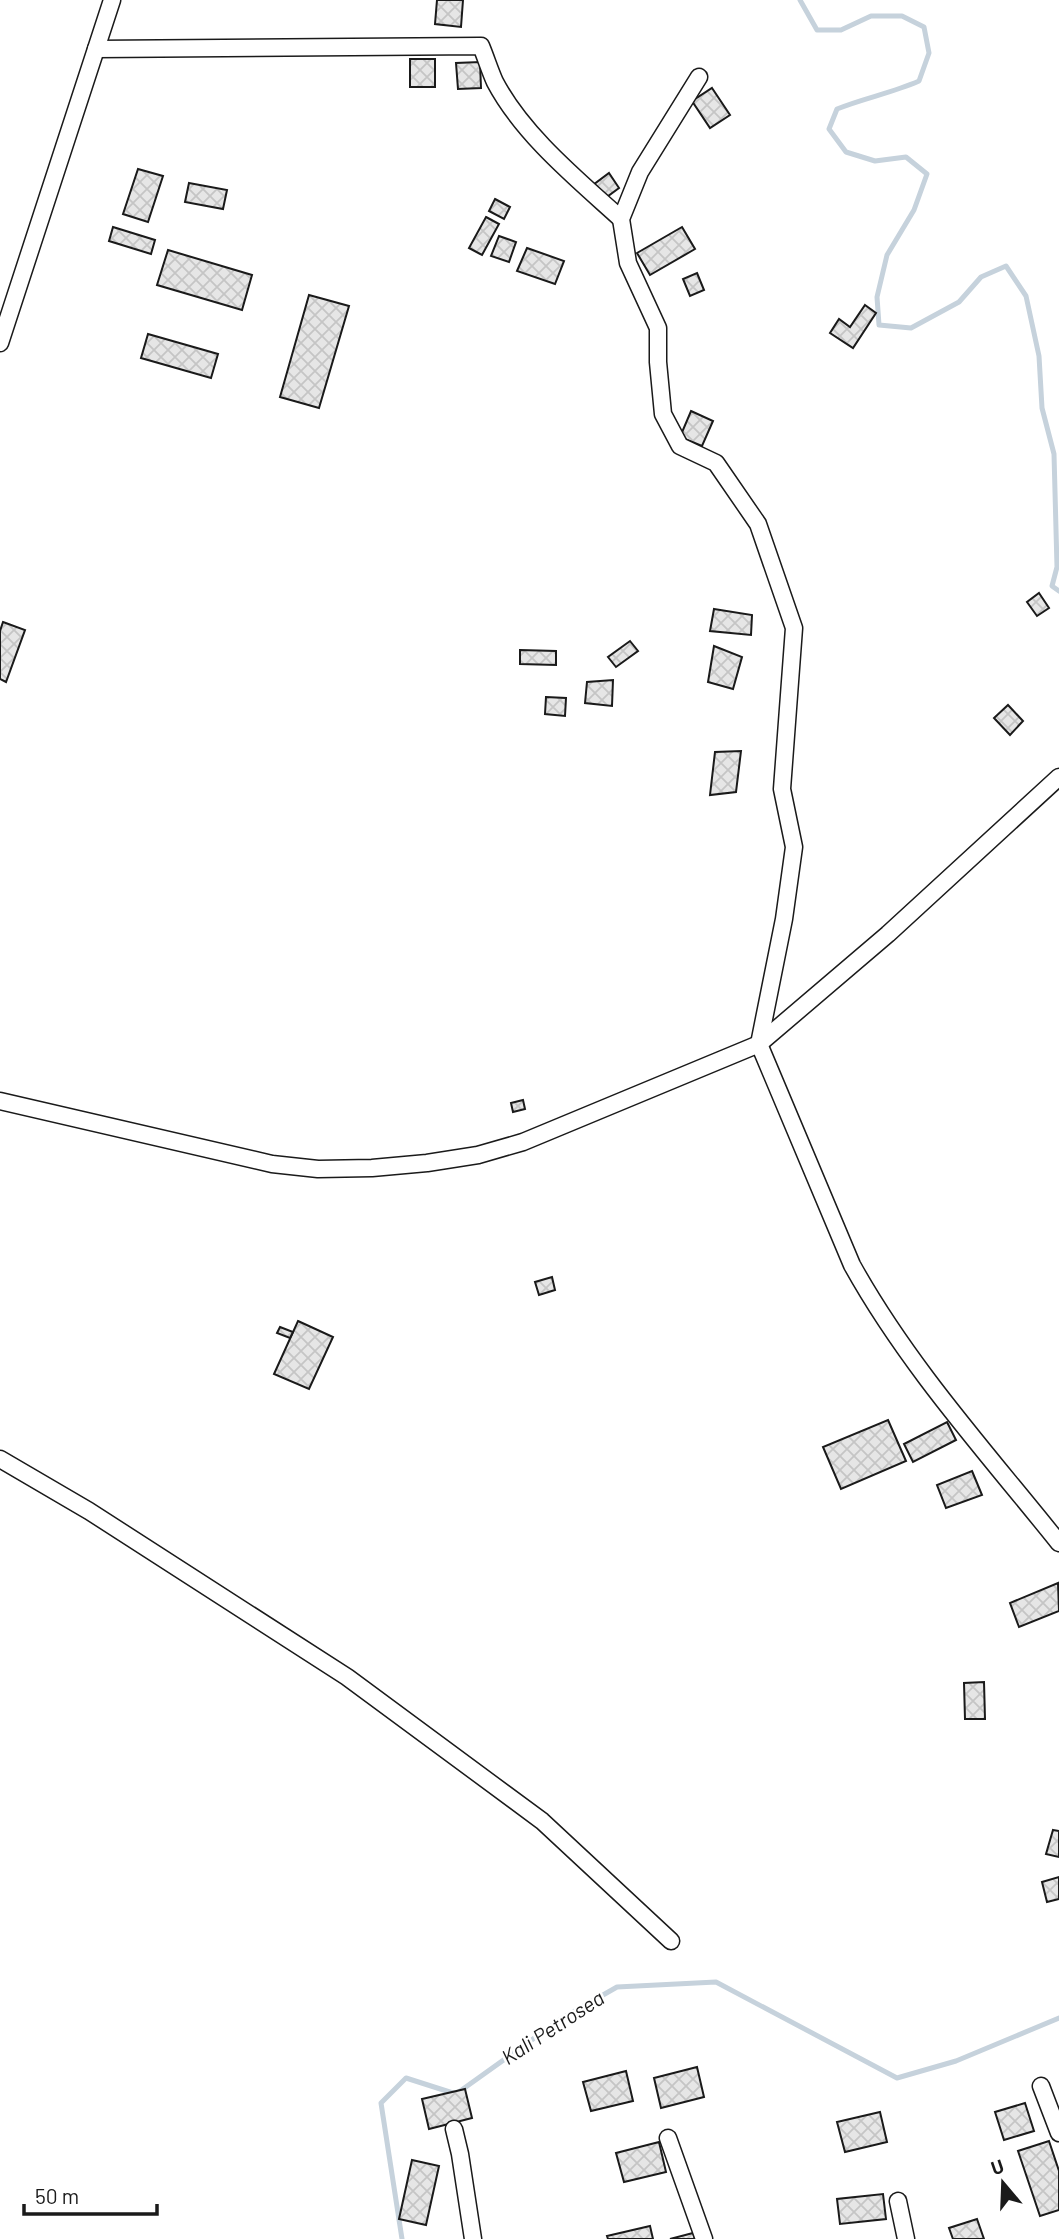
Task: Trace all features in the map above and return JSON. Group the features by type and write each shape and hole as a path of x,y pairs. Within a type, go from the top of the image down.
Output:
{"street":[{"path":"0,343 112,0"},
{"path":"96,49 481,46 495,82 515,111 555,159 621,219"},
{"path":"699,78 640,172 621,219 628,263 658,328 663,414 680,446 716,463 758,524 794,628 782,789 794,847 784,919 759,1044 852,1265 869,1295 912,1360 1059,1543"},
{"path":"0,1101 272,1164 318,1169 372,1168 478,1155 523,1143 759,1044 888,934 1059,777"},
{"path":"0,1459 89,1511 347,1677 542,1821 671,1941"},
{"path":"1041,2086 1059,2133"},
{"path":"454,2129 473,2239"},
{"path":"668,2138 704,2239"},
{"path":"898,2201 905,2239"}],"building":[{"path":"437,0 463,0 461,27 435,24"},
{"path":"410,59 435,59 435,87 410,87"},
{"path":"480,62 481,88 458,89 456,63"},
{"path":"712,88 730,115 710,128 692,101"},
{"path":"138,169 163,176 148,222 123,214"},
{"path":"609,173 619,188 604,199 593,185"},
{"path":"189,183 227,190 223,209 185,202"},
{"path":"495,199 510,207 504,219 489,211"},
{"path":"486,217 499,224 482,255 469,248"},
{"path":"113,227 155,240 151,254 109,241"},
{"path":"682,227 695,249 650,275 637,253"},
{"path":"499,236 516,242 509,262 491,256"},
{"path":"527,248 564,261 555,284 517,271"},
{"path":"168,250 252,275 242,310 157,285"},
{"path":"697,273 704,290 690,296 683,279"},
{"path":"309,295 349,306 319,408 280,397"},
{"path":"865,305 876,313 853,348 830,333 839,319 850,327"},
{"path":"148,334 218,354 211,378 141,358"},
{"path":"691,411 713,421 702,446 680,437"},
{"path":"1039,593 1049,608 1037,616 1027,602"},
{"path":"714,609 752,615 751,635 710,631"},
{"path":"3,622 25,630 6,682 0,679 0,631"},
{"path":"630,641 638,651 616,667 608,657"},
{"path":"714,646 742,657 733,689 708,682"},
{"path":"520,650 556,651 556,665 520,664"},
{"path":"613,680 612,706 585,703 587,682"},
{"path":"546,697 566,698 565,716 545,714"},
{"path":"1008,705 1023,721 1010,735 994,718"},
{"path":"741,751 736,792 710,795 715,752"},
{"path":"523,1100 525,1109 513,1112 511,1103"},
{"path":"552,1277 555,1290 539,1295 535,1282"},
{"path":"298,1321 333,1337 309,1389 274,1374"},
{"path":"280,1327 293,1332 290,1338 277,1333"},
{"path":"888,1420 906,1461 841,1489 823,1447"},
{"path":"947,1422 956,1440 913,1462 904,1444"},
{"path":"972,1471 982,1495 946,1508 937,1485"},
{"path":"1058,1583 1059,1611 1019,1627 1010,1603"},
{"path":"984,1682 985,1719 965,1719 964,1683"},
{"path":"1053,1830 1059,1831 1059,1857 1046,1854"},
{"path":"1059,1877 1059,1899 1047,1902 1042,1882"},
{"path":"697,2067 704,2097 661,2108 654,2078"},
{"path":"626,2071 633,2101 591,2111 583,2082"},
{"path":"465,2089 472,2118 429,2129 422,2099"},
{"path":"1025,2103 1034,2131 1004,2140 995,2112"},
{"path":"880,2112 887,2142 845,2152 837,2122"},
{"path":"1049,2141 1059,2171 1059,2210 1040,2216 1018,2151"},
{"path":"659,2142 666,2172 624,2182 616,2153"},
{"path":"412,2160 439,2166 426,2225 399,2219"},
{"path":"883,2194 886,2219 840,2224 837,2199"},
{"path":"977,2219 984,2239 953,2239 949,2228"},
{"path":"650,2226 653,2239 608,2239 607,2236"},
{"path":"693,2233 695,2239 670,2239"}],"waterway":[{"path":"800,0 817,30 841,30 871,16 902,16 924,27 929,53 919,81 837,109 829,129 846,152 875,161 906,157 927,174 914,210 887,255 877,297 879,325 911,328 959,302 981,277 1006,266 1026,296 1039,356 1042,408 1054,454 1057,567 1052,586 1059,591"},
{"name":"Kali Petrosea","path":"402,2239 381,2103 406,2078 456,2094 561,2019 617,1987 716,1982 897,2078 956,2061 1059,2018"}]}
